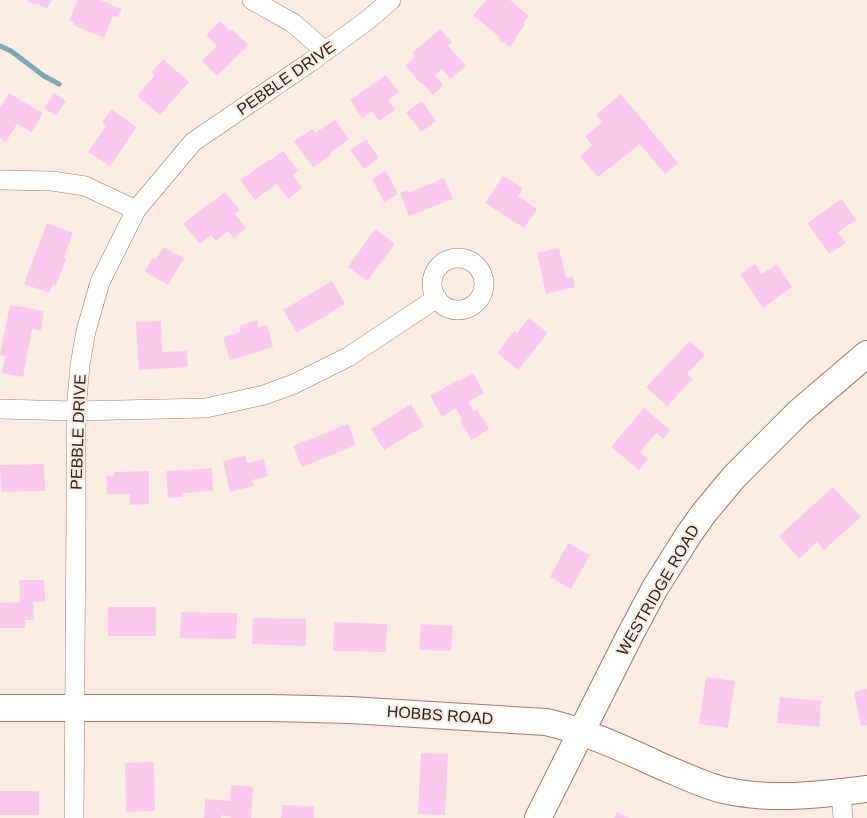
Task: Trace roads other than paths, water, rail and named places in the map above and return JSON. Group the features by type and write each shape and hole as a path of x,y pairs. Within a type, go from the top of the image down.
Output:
{"street":[{"path":"252,0 293,23 325,51"},
{"name":"PEBBLE DRIVE","path":"74,818 76,411 80,365 86,331 100,282 136,210 193,142 325,51 369,19 391,0"},
{"path":"0,180 52,181 85,186 136,210"},
{"path":"0,409 76,411 206,408 264,395 294,384 348,357 437,298"},
{"name":"WESTRIDGE ROAD","path":"538,818 630,635 655,588 689,534 734,477 799,412 867,354"},
{"name":"HOBBS ROAD","path":"0,708 272,708 378,711 546,722 619,747 722,790 755,796 791,796 867,789"},
{"path":"841,792 843,818"}],"waterway":[{"path":"0,46 11,51 44,76 59,84"}]}
